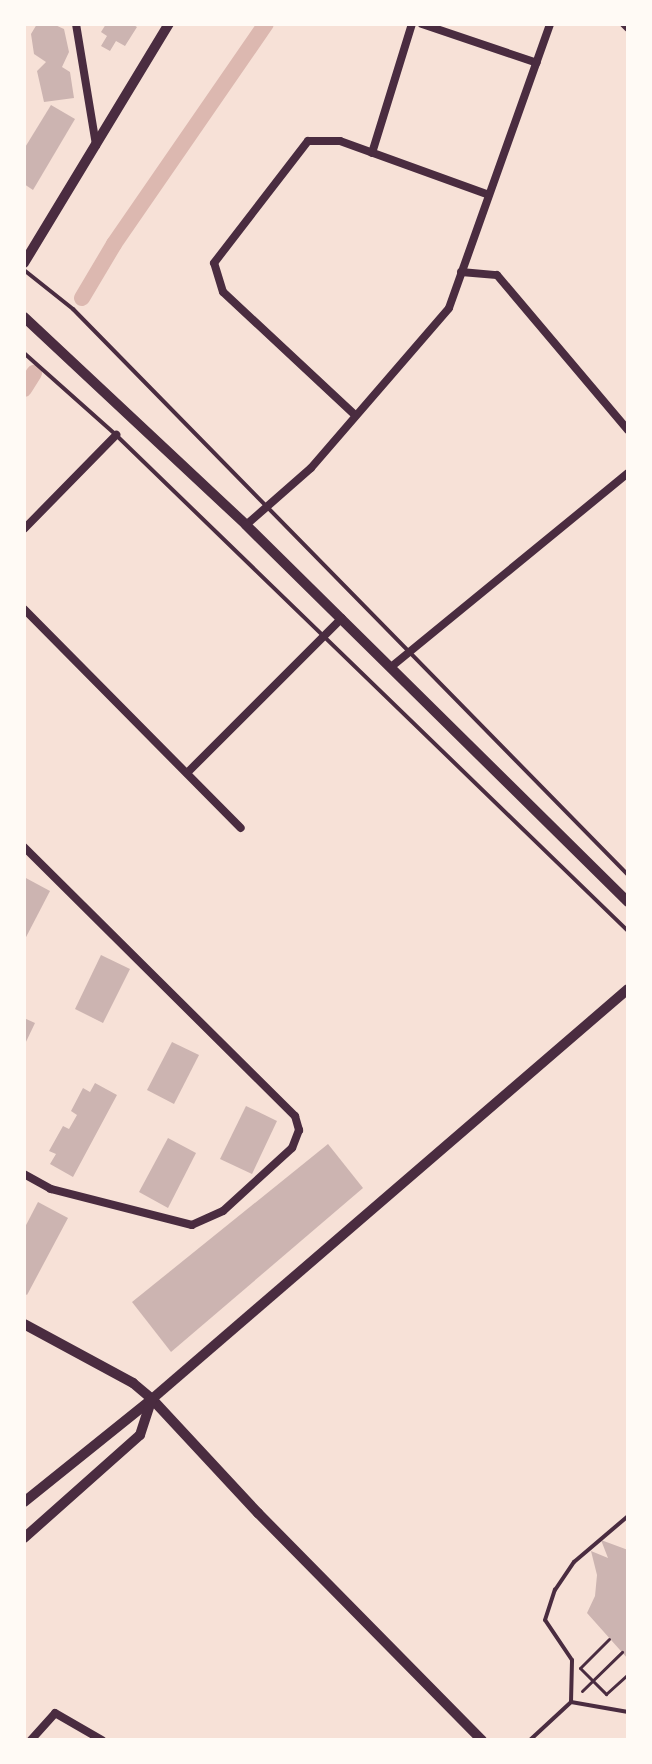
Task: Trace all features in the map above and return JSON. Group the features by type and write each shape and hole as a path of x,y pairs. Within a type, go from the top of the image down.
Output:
{"street":[{"path":"76,24 96,145"},
{"path":"24,263 169,24"},
{"path":"372,153 412,24"},
{"path":"422,24 537,63"},
{"path":"246,525 311,468 449,308 550,24"},
{"path":"355,415 223,292 214,263 308,141 340,141 489,195"},
{"path":"461,272 497,275 628,430"},
{"path":"24,317 246,525 628,902"},
{"path":"24,529 116,435"},
{"path":"391,667 628,473"},
{"path":"24,609 241,828"},
{"path":"187,773 342,618"},
{"path":"24,847 295,1116 299,1130 292,1148 223,1211 192,1225 51,1189 24,1174"},
{"path":"24,1502 152,1399 628,989"},
{"path":"24,1324 133,1383 152,1399 258,1513 482,1740"},
{"path":"24,1538 140,1435 152,1399"},
{"path":"31,1740 55,1713 102,1740"}],"lane":[{"path":"24,270 73,309 628,875"},
{"path":"24,353 116,435 628,931"},
{"path":"530,1740 571,1702 572,1660 545,1620 555,1590 574,1562 628,1516"},
{"path":"571,1702 628,1712"}],"path":[{"path":"609,1639 580,1668 606,1694 628,1674"},
{"path":"571,1702 622,1652"}],"building":[{"path":"37,24 53,24 64,29 69,52 62,67 70,72 74,98 44,102 37,71 46,62 34,54 31,34"},
{"path":"106,24 132,24 137,27 125,46 116,41 110,51 101,46 107,36 101,32"},
{"path":"51,105 75,119 33,190 24,184 24,149"},
{"path":"24,877 50,891 24,941"},
{"path":"101,955 130,969 103,1023 75,1009"},
{"path":"24,1018 35,1023 24,1046"},
{"path":"172,1042 199,1055 174,1104 147,1090"},
{"path":"95,1083 117,1095 73,1177 50,1164 56,1154 49,1151 63,1126 69,1129 77,1115 71,1111 83,1088 90,1092"},
{"path":"246,1106 277,1121 252,1174 220,1159"},
{"path":"168,1138 196,1153 168,1208 139,1192"},
{"path":"328,1144 363,1188 171,1352 132,1302"},
{"path":"38,1202 68,1218 27,1295 24,1293 24,1229"},
{"path":"601,1540 628,1550 628,1659 587,1613 595,1596 597,1575 591,1551 608,1558"}],"waterway":[{"path":"82,298 114,244 266,24"},
{"path":"24,389 34,373"}]}
